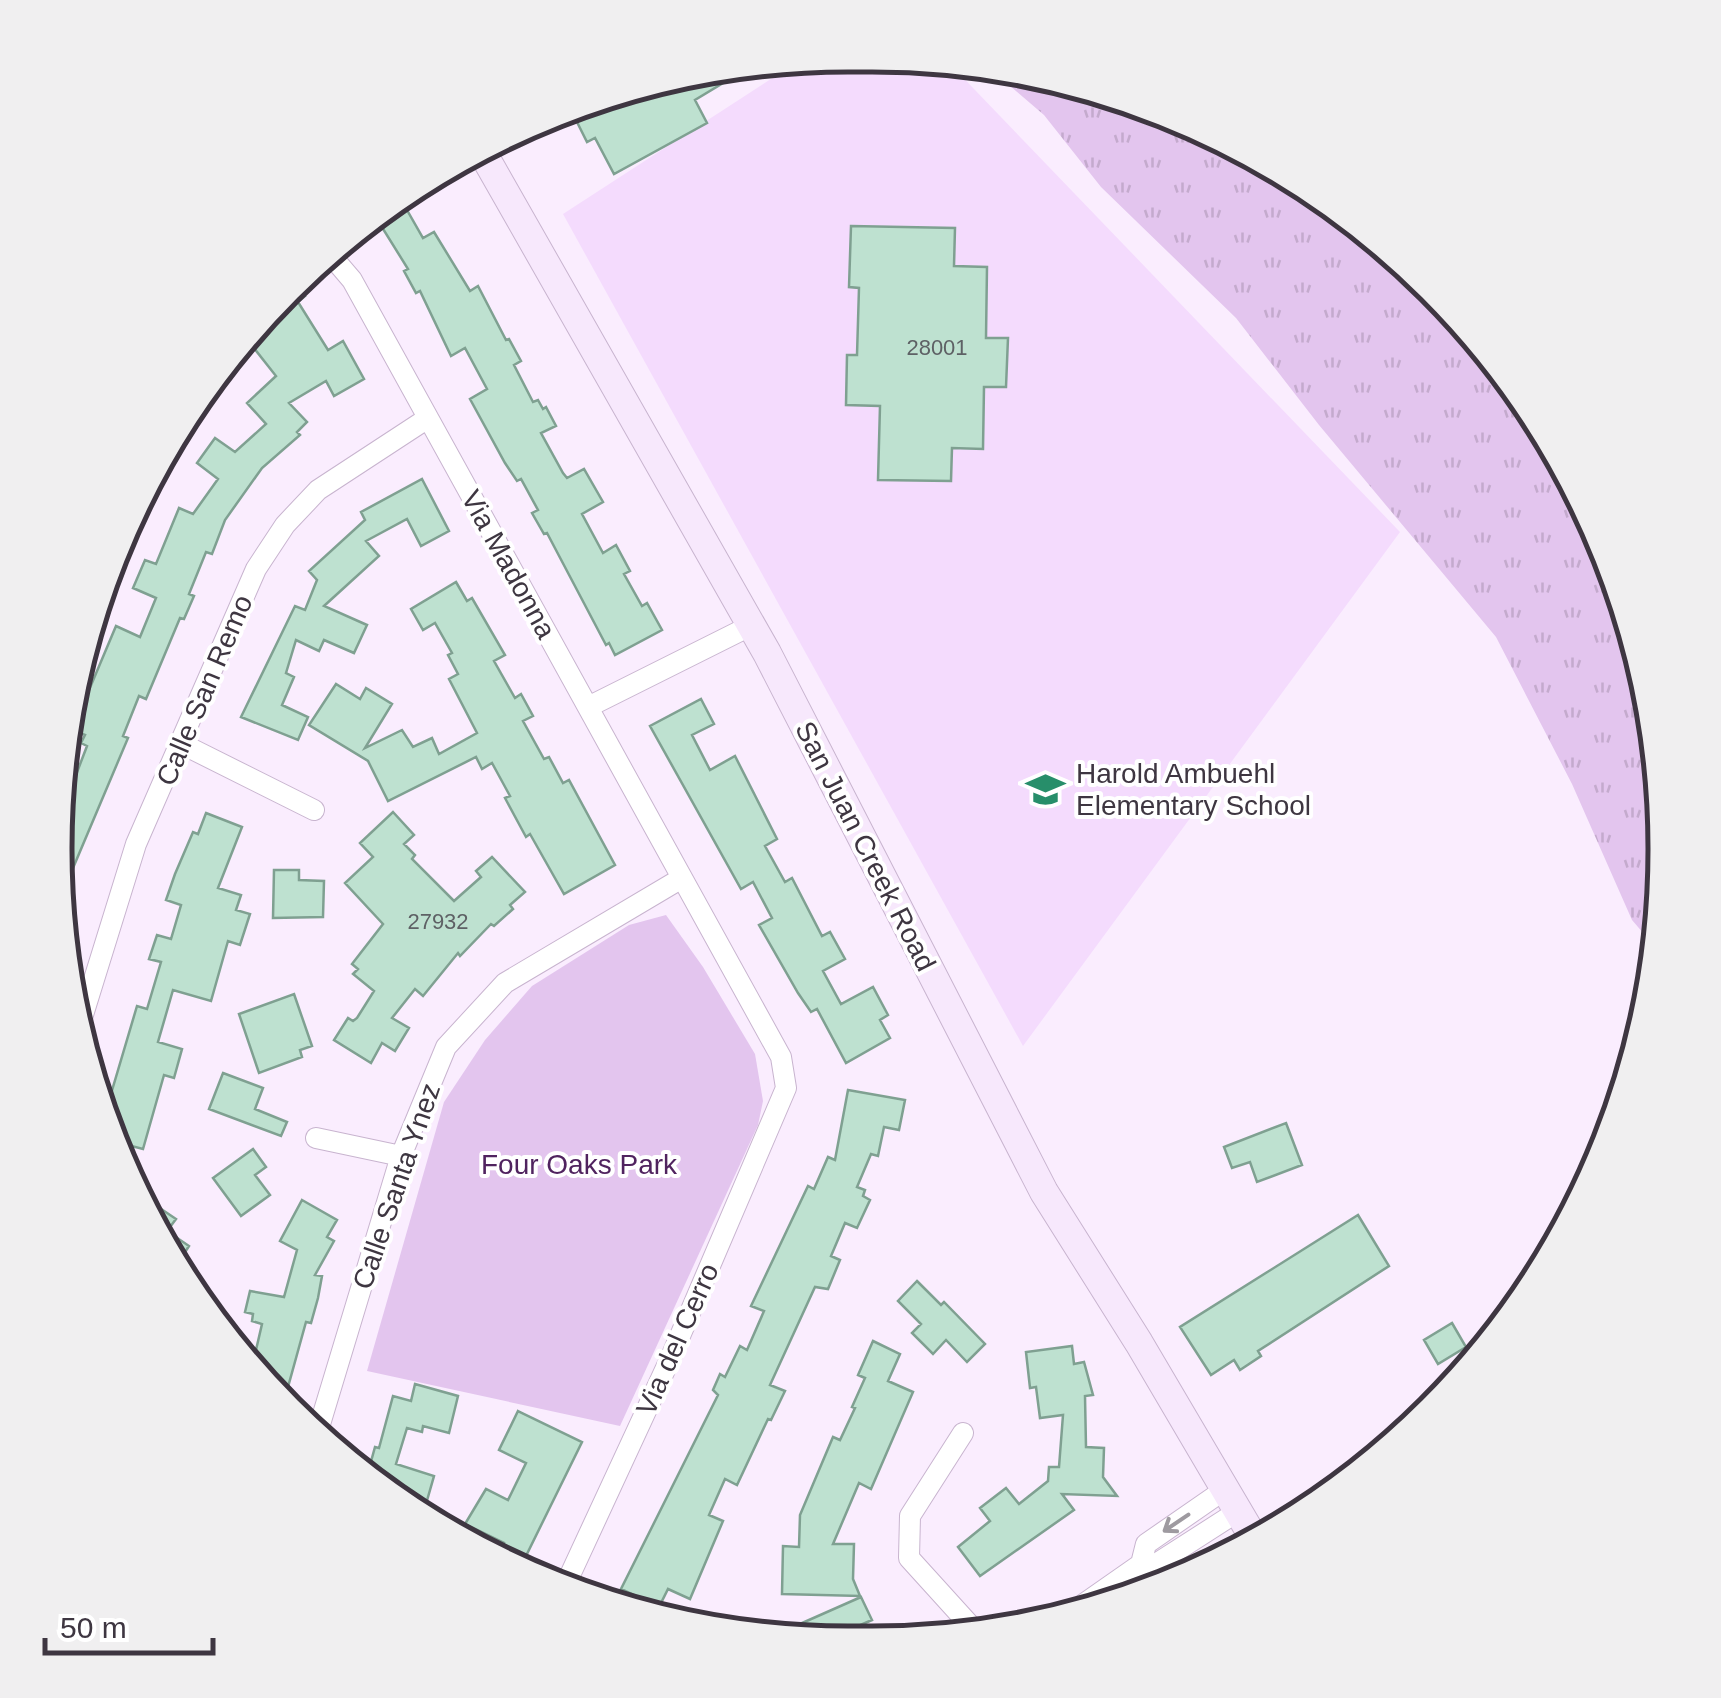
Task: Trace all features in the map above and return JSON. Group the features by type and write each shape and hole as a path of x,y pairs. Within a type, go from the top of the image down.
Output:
{"street":[{"name":"San Juan Creek Road","path":"488,163 752,625 1044,1192 1139,1343 1247,1528"},
{"name":"Via Madonna","path":"339,264 352,280 781,1057 786,1088"},
{"name":"Calle San Remo","path":"87,1001 136,844 256,569 285,525 318,490 428,418"},
{"path":"588,707 752,625"},
{"path":"182,744 314,810"},
{"name":"Calle Santa Ynez","path":"322,1418 400,1156 446,1047 505,983 682,878"},
{"name":"Via del Cerro","path":"571,1573 671,1357 786,1088"},
{"path":"316,1138 400,1156"},
{"path":"963,1433 910,1516 909,1558 965,1620"},
{"path":"1106,1589 1141,1564 1146,1544 1230,1501"}],"shaded area":[{"name":"Harold Ambuehl Elementary School","path":"849,72 964,78 1400,532 1023,1046 563,214 775,76"}],"green space":[{"path":"1009,85 1122,114 1215,153 1260,177 1303,203 1384,265 1456,337 1488,376 1518,418 1568,506 1607,599 1622,648 1634,698 1647,798 1644,934 1632,920 1572,784 1496,637 1319,425 1236,318 1101,187 1044,115"},
{"name":"Four Oaks Park","path":"666,915 703,967 755,1054 763,1101 758,1125 620,1426 367,1371 444,1102 485,1040 532,986 629,925"}],"building":[{"path":"723,83 695,100 707,123 614,174 595,138 587,142 577,122 648,99"},
{"path":"407,211 423,238 434,232 470,291 478,286 521,361 514,365 533,402 538,400 543,409 546,407 556,426 541,433 563,473 567,478 584,469 603,502 582,514 603,553 616,545 630,571 624,574 642,606 647,603 662,630 615,655 609,643 606,645 547,533 532,513 538,510 521,479 517,481 505,463 470,399 487,389 465,348 451,356 420,291 416,293 404,271 408,269 383,228"},
{"path":"851,226 955,228 954,266 987,267 986,338 1008,338 1006,387 984,387 983,449 952,448 951,481 878,480 880,406 846,405 847,355 857,355 859,288 849,287"},
{"path":"298,302 328,350 343,341 364,379 334,396 326,381 289,403 307,422 297,432 300,435 262,468 225,520 212,554 206,552 189,594 194,596 184,619 180,618 146,699 139,696 123,736 128,738 73,868 74,798 76,774 87,746 81,743 89,691 116,626 140,637 156,598 133,588 145,560 156,564 179,508 193,514 218,479 197,463 215,438 235,452 266,424 247,403 276,376 255,349"},
{"path":"422,479 449,531 421,546 407,519 366,541 379,556 324,606 367,625 354,653 324,640 319,651 296,640 286,673 294,677 282,705 308,717 298,740 241,717 295,606 305,610 317,580 309,571 365,520 361,512"},
{"path":"456,582 467,601 472,598 505,655 494,661 515,698 521,694 533,716 523,721 544,759 549,757 563,783 569,780 615,865 564,894 530,834 526,837 492,763 482,769 476,757 388,801 368,761 309,725 336,684 360,699 366,688 392,704 365,748 402,730 413,747 432,738 439,754 477,733 449,679 458,674 448,655 452,653 435,623 423,630 411,609"},
{"path":"701,699 714,724 692,735 710,770 735,756 777,839 765,846 785,882 792,878 822,936 830,932 845,959 823,971 841,1004 873,987 888,1015 880,1020 890,1038 846,1063 817,1009 811,1012 759,925 772,918 753,882 741,889 650,726"},
{"path":"393,812 414,835 404,844 415,855 412,859 454,901 481,877 476,871 492,857 525,892 510,905 513,909 494,926 491,924 460,956 458,953 423,996 415,989 392,1018 409,1028 395,1051 382,1043 371,1063 334,1040 348,1018 357,1018 374,991 353,974 358,969 352,964 383,924 345,883 373,857 360,843"},
{"path":"206,813 242,827 218,888 241,895 236,910 250,914 240,945 228,941 211,1001 173,990 158,1042 182,1049 174,1078 164,1075 143,1149 132,1146 112,1091 137,1006 147,1009 161,962 149,959 157,935 171,939 181,905 166,900 193,832 198,834"},
{"path":"274,870 299,870 299,880 324,881 323,917 273,918"},
{"path":"294,994 312,1046 300,1050 302,1057 259,1073 239,1014"},
{"path":"223,1073 263,1088 255,1109 287,1122 281,1136 209,1109"},
{"path":"848,1090 905,1100 899,1130 884,1127 878,1156 871,1154 857,1187 865,1190 863,1196 870,1200 857,1228 845,1223 831,1256 840,1260 828,1289 815,1287 770,1385 785,1391 737,1485 725,1479 709,1515 723,1521 690,1599 668,1589 661,1602 621,1589 718,1395 713,1390 720,1374 725,1377 740,1346 747,1350 764,1311 751,1306 808,1186 814,1189 828,1157 835,1160"},
{"path":"1286,1123 1302,1165 1257,1182 1250,1162 1232,1168 1224,1147"},
{"path":"253,1149 266,1167 255,1175 270,1195 241,1216 213,1178"},
{"path":"302,1200 337,1220 327,1237 334,1241 315,1275 322,1276 318,1298 311,1323 306,1322 288,1386 256,1350 262,1324 252,1321 253,1314 245,1312 250,1291 284,1297 297,1250 280,1241"},
{"path":"163,1210 176,1219 171,1226"},
{"path":"1358,1215 1389,1266 1258,1351 1261,1356 1240,1370 1234,1360 1211,1375 1180,1327"},
{"path":"917,1281 985,1344 967,1362 946,1340 933,1354 912,1333 921,1324 898,1301"},
{"path":"1452,1323 1466,1347 1438,1364 1424,1340"},
{"path":"873,1341 900,1354 888,1381 913,1392 871,1489 859,1483 833,1544 854,1544 853,1579 860,1596 782,1594 783,1546 799,1547 800,1515 833,1437 840,1440 855,1408 852,1407 865,1378 858,1375"},
{"path":"1072,1346 1074,1364 1084,1362 1093,1395 1085,1396 1086,1447 1104,1448 1103,1477 1117,1496 1062,1494 1074,1510 980,1576 958,1547 990,1521 980,1508 1006,1488 1019,1504 1048,1481 1049,1467 1059,1467 1063,1415 1040,1418 1036,1387 1030,1388 1026,1352"},
{"path":"415,1384 458,1396 449,1433 423,1426 422,1432 407,1428 396,1464 434,1476 427,1500 371,1461 375,1447 379,1448 393,1396 411,1401"},
{"path":"518,1411 582,1442 527,1554 465,1523 486,1489 508,1500 526,1463 499,1450"},
{"path":"861,1597 872,1620 859,1626 800,1624"}],"place":[{"name":"Harold Ambuehl Elementary School","path":"1046,789"}]}
